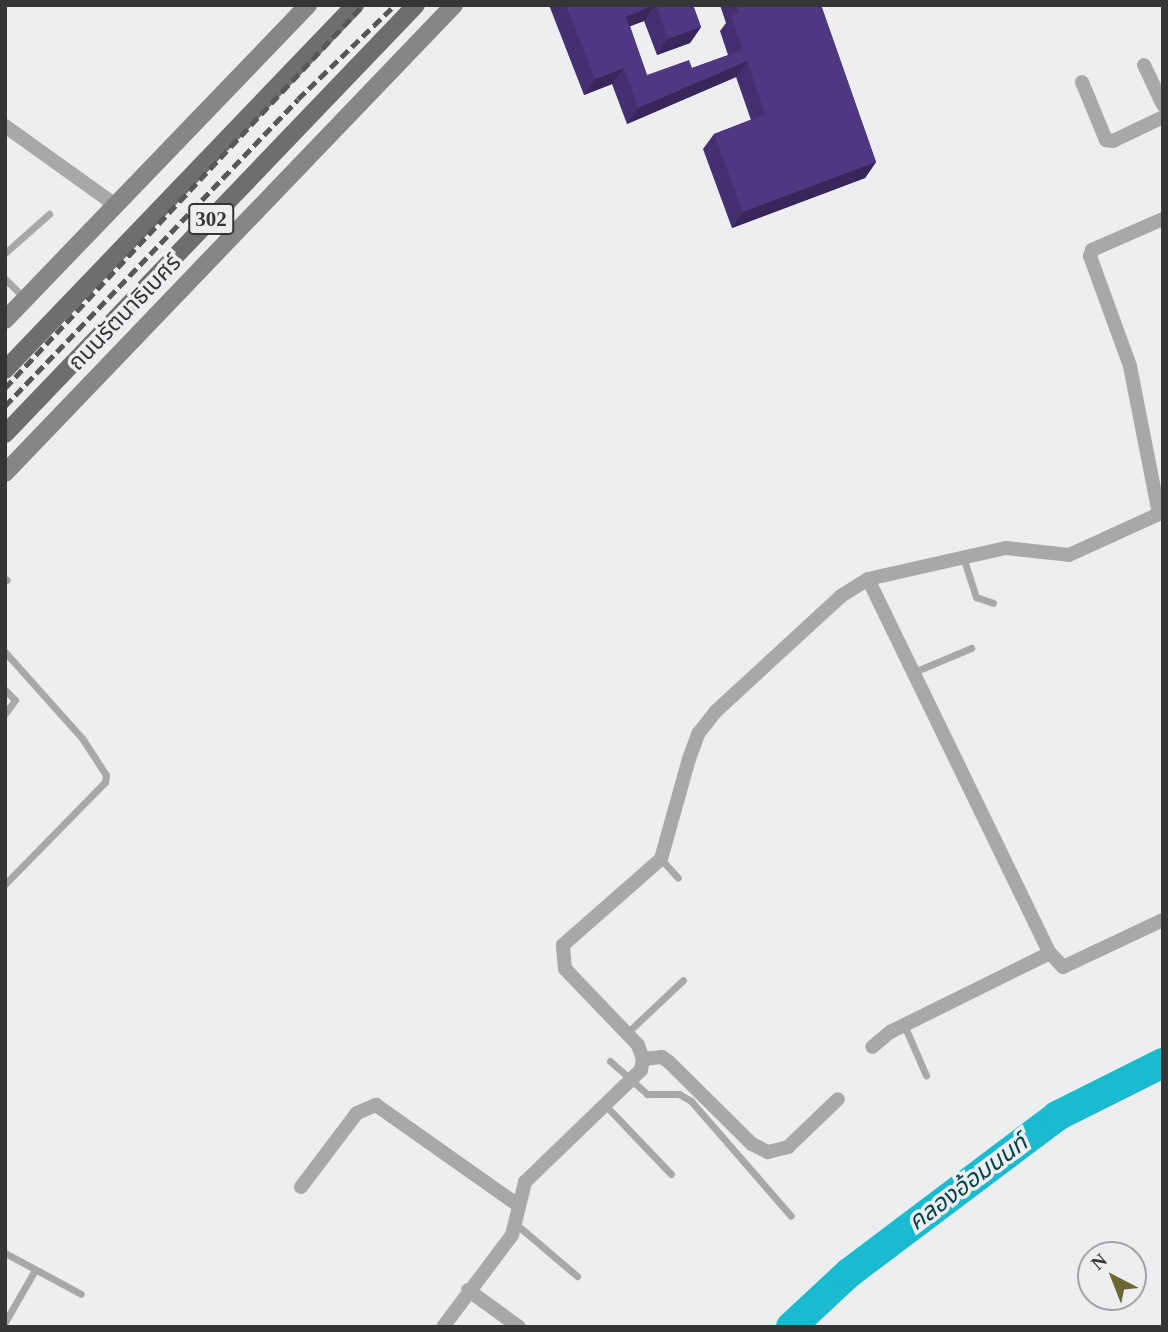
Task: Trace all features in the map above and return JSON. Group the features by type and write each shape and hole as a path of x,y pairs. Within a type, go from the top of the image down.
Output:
{"main road":[{"name":"ถนนรัตนาธิเบศร์","path":"5,370 355,5"},
{"name":"ถนนรัตนาธิเบศร์","path":"5,434 416,5"},
{"name":"ถนนรัตนาธิเบศร์","path":"5,473 454,5"},
{"path":"5,320 300,8"},
{"path":"5,362 57,316"},
{"path":"5,444 88,348"}],"street":[{"path":"1144,65 1163,105"},
{"path":"1082,82 1106,140 1113,141 1163,117"},
{"path":"5,125 114,204"},
{"path":"643,1059 627,1033 565,969 563,945 661,859 698,734 715,712 831,605 868,579 964,560 1006,548 1069,555 1161,521 1129,366 1090,256 1091,250 1163,219"},
{"path":"868,579 1050,953 1063,967 1163,920"},
{"path":"872,1047 904,1025 1050,953"},
{"path":"643,1059 662,1057 669,1062 752,1144 768,1152 788,1147 838,1099"},
{"path":"443,1327 517,1225 525,1182 536,1167 631,1083 643,1059"},
{"path":"301,1187 357,1113 376,1105 385,1107 519,1206"},
{"path":"468,1290 519,1327"}],"lane":[{"path":"5,253 49,214"},
{"path":"5,279 26,298"},
{"path":"964,560 976,597 993,603"},
{"path":"914,672 971,648"},
{"path":"5,652 82,738 106,775 105,782 5,884"},
{"path":"5,690 15,700 5,714"},
{"path":"661,859 678,878"},
{"path":"627,1033 683,980"},
{"path":"904,1025 926,1075"},
{"path":"610,1061 631,1083 656,1097 679,1094 691,1101 791,1216"},
{"path":"606,1106 671,1174"},
{"path":"517,1225 578,1276"},
{"path":"5,1253 81,1294"},
{"path":"5,1322 35,1270"}],"building":[{"path":"566,5 654,5 626,17 647,75 689,60 692,68 743,50 731,16 739,13 736,5 821,5 876,162 743,212 714,134 765,114 747,61 638,108 624,68 595,79"},
{"path":"656,5 693,5 701,27 668,39"}],"waterway":[{"name":"คลองอ้อมนนท์","path":"791,1327 849,1273 1057,1116 1163,1063"}],"railway":[{"path":"5,388 363,5"},
{"path":"5,406 298,99 395,5"}]}
